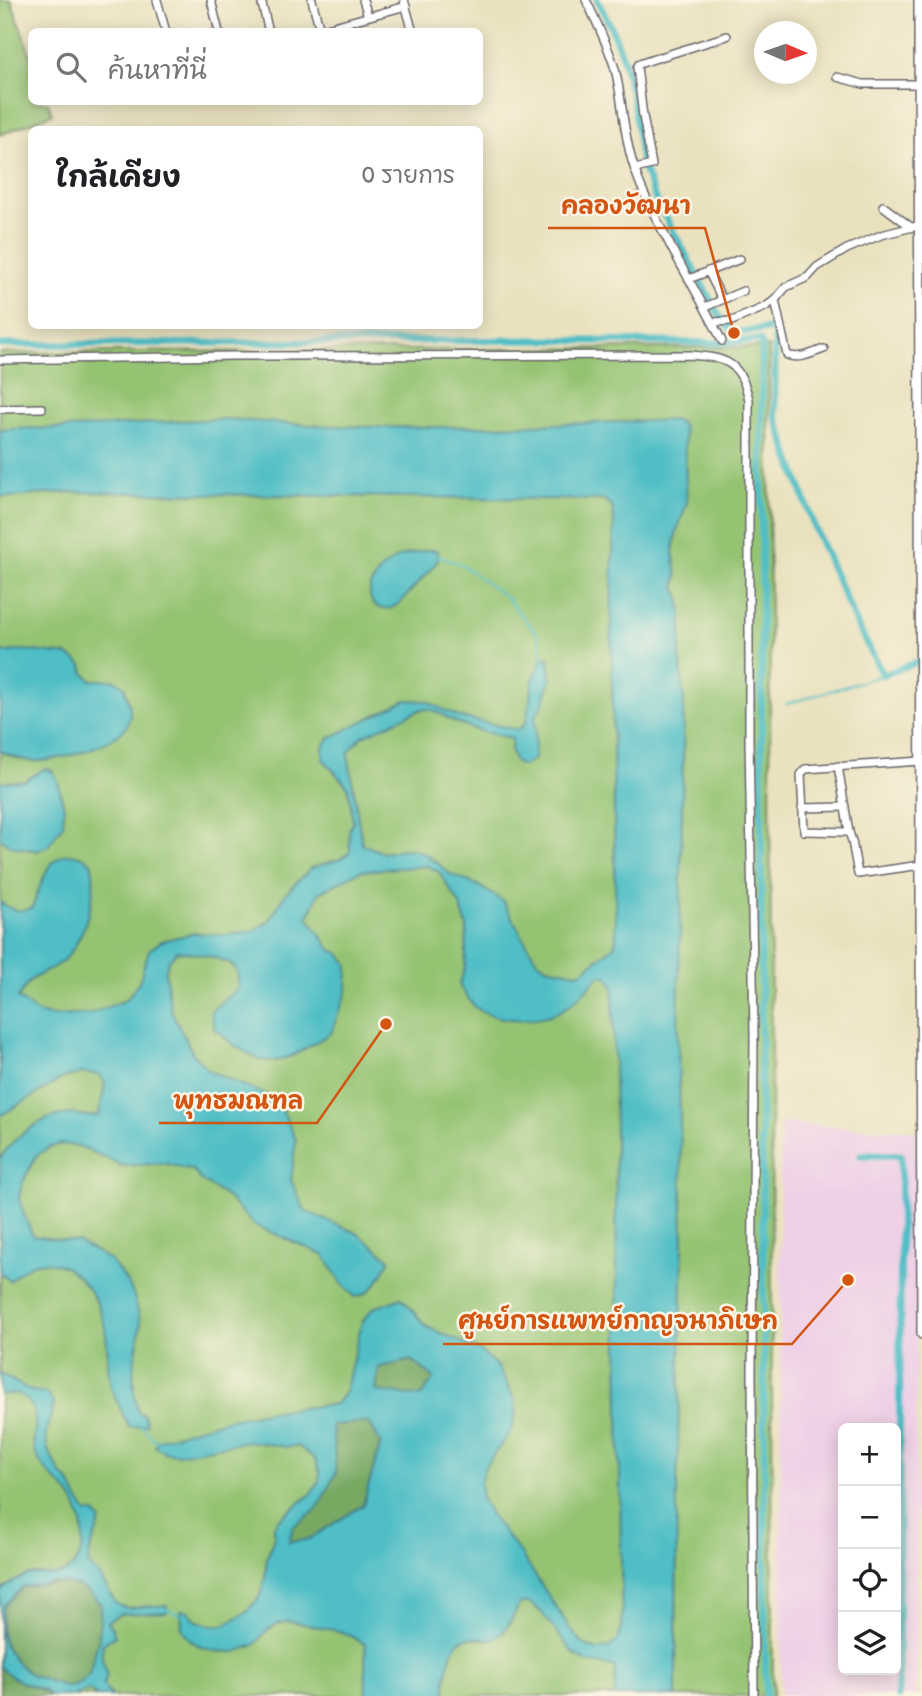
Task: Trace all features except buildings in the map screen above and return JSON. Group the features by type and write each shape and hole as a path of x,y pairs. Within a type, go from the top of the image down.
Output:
{"highway":[{"path":"919,4 922,28"}],"main road":[{"path":"919,4 916,226 922,647 922,1334"}],"street":[{"path":"157,0 165,28"},
{"path":"211,0 218,28"},
{"path":"261,0 268,28"},
{"path":"312,0 316,28"},
{"path":"363,0 368,16"},
{"path":"586,0 607,46 622,104 626,139 657,221 715,322 722,341"},
{"path":"326,28 405,3 412,28"},
{"path":"637,169 652,165 643,116 637,67 639,64 727,36"},
{"path":"837,78 863,84 920,84"},
{"path":"883,206 916,226"},
{"path":"715,322 732,321 765,307 786,287 808,277 817,267 846,249 916,226"},
{"path":"691,279 740,259"},
{"path":"706,272 721,300"},
{"path":"706,306 743,291"},
{"path":"775,300 787,355 801,357 824,349"},
{"path":"0,360 233,356 691,355 720,359 741,374 749,400 749,739 754,1034 754,1696"},
{"path":"0,409 41,408"},
{"path":"849,832 804,831 800,775 802,771 921,761"},
{"path":"838,766 858,874 921,865"},
{"path":"802,808 845,807"}],"shaded area":[{"path":"780,1123 916,1131 917,1696 781,1696"}],"green space":[{"path":"0,0 11,0 28,48 28,105 49,105 52,114 0,135"},
{"path":"769,347 773,1696 0,1696 0,353"},
{"path":"412,1360 434,1378 421,1397 376,1391 378,1367"},
{"path":"369,1422 381,1443 363,1505 309,1540 289,1542 293,1527 317,1509 332,1425"},
{"path":"55,1583 81,1588 101,1604 99,1639 89,1675 68,1687 31,1675 15,1661 5,1646 1,1629 4,1605 23,1587"},
{"path":"0,1666 11,1676 51,1696 0,1696"}],"water":[{"path":"209,420 396,427 673,420 680,422 684,429 687,503 673,551 677,576 675,588 680,598 682,617 680,655 684,700 678,1037 683,1241 677,1487 676,1696 615,1696 615,1667 586,1662 574,1654 540,1611 529,1603 520,1603 499,1636 491,1639 467,1638 456,1646 447,1672 446,1696 366,1696 365,1644 343,1632 289,1621 275,1625 265,1632 255,1645 235,1652 201,1647 190,1640 182,1629 181,1610 188,1611 197,1621 209,1625 225,1625 246,1612 259,1598 274,1537 274,1526 311,1494 318,1484 320,1473 315,1459 298,1446 286,1447 249,1441 178,1454 165,1452 155,1446 158,1440 225,1420 336,1404 345,1392 362,1322 373,1308 402,1298 427,1327 479,1350 497,1366 515,1400 516,1414 511,1431 486,1465 480,1482 482,1499 491,1516 521,1554 583,1644 596,1650 608,1648 618,1640 622,1626 613,987 607,976 599,976 569,1005 549,1016 516,1019 483,1012 473,1005 459,985 465,968 467,927 460,905 439,872 428,866 360,871 319,893 308,917 330,949 340,954 348,964 347,992 331,1033 294,1055 276,1061 260,1060 235,1046 214,1028 211,1011 238,988 235,968 214,958 177,951 169,960 165,971 171,1010 193,1054 209,1071 269,1096 280,1105 296,1140 291,1180 305,1211 357,1233 390,1259 384,1272 368,1292 355,1297 340,1281 324,1255 254,1225 227,1197 202,1181 192,1170 164,1163 123,1166 79,1146 62,1144 50,1147 36,1156 22,1184 19,1198 33,1236 78,1242 110,1260 128,1283 141,1323 133,1370 134,1393 138,1412 144,1415 147,1425 129,1427 111,1387 102,1316 82,1282 62,1266 50,1263 29,1266 10,1281 0,1273 0,1159 12,1143 40,1122 61,1115 99,1115 105,1084 100,1075 83,1073 63,1078 0,1116 0,902 15,910 32,908 45,874 58,858 67,854 78,855 91,862 92,900 84,927 72,951 56,966 31,980 18,998 38,1013 51,1016 90,1014 126,1000 139,982 149,950 162,941 194,933 226,935 255,930 269,921 286,893 311,868 340,859 350,852 349,830 353,821 348,787 323,759 323,748 329,738 406,700 426,701 459,717 519,730 526,722 533,680 542,658 549,658 551,678 543,704 535,716 534,759 522,766 515,762 511,751 512,738 471,728 427,709 361,737 348,753 362,844 384,853 402,849 416,850 431,857 429,859 450,874 479,886 503,901 536,959 546,967 577,973 583,971 614,946 616,938 612,507 605,500 70,492 0,496 0,430","holes":["412,1360 434,1378 421,1397 376,1391 379,1367","369,1422 381,1443 363,1505 309,1539 289,1542 293,1527 317,1509 336,1473 332,1425"]},
{"path":"437,550 438,561 400,603 382,609 373,604 370,586 381,569 400,556"},
{"path":"24,650 68,655 82,665 84,673 91,680 114,680 124,686 130,714 122,731 100,745 54,759 27,760 0,751 0,653"},
{"path":"44,769 51,770 57,778 64,808 63,825 48,846 37,851 11,846 0,838 0,782 24,781"},
{"path":"0,1374 32,1391 46,1393 54,1403 46,1432 47,1448 87,1513 95,1513 101,1520 88,1564 100,1576 115,1602 128,1608 167,1605 167,1612 120,1614 107,1622 115,1636 103,1644 102,1655 107,1673 103,1685 111,1696 97,1696 89,1690 73,1696 51,1696 21,1682 0,1666 0,1591 27,1576 66,1572 78,1560 83,1530 70,1495 45,1468 35,1452 33,1410 18,1393 0,1395","holes":["63,1583 81,1588 101,1604 99,1639 89,1674 79,1683 68,1687 31,1675 15,1661 5,1646 1,1629 4,1605 23,1587"]}],"waterway":[{"path":"597,0 623,58 633,99 642,163 654,196 719,316 734,333 775,328 775,415 815,529 857,625 883,675 922,660"},
{"path":"0,345 536,340 729,342"},
{"path":"730,342 759,340 762,344 761,1113 766,1696"},
{"path":"439,556 462,565 506,597 537,634 544,658"},
{"path":"786,704 883,675"},
{"path":"861,1155 901,1155 898,1696"},
{"path":"141,1426 157,1442"},
{"path":"167,1609 181,1615"}],"place":[{"name":"คลองวัฒนา","path":"734,333"},
{"name":"พุทธมณฑล","path":"386,1024"},
{"name":"ศูนย์การแพทย์กาญจนาภิเษก","path":"848,1280"}]}
